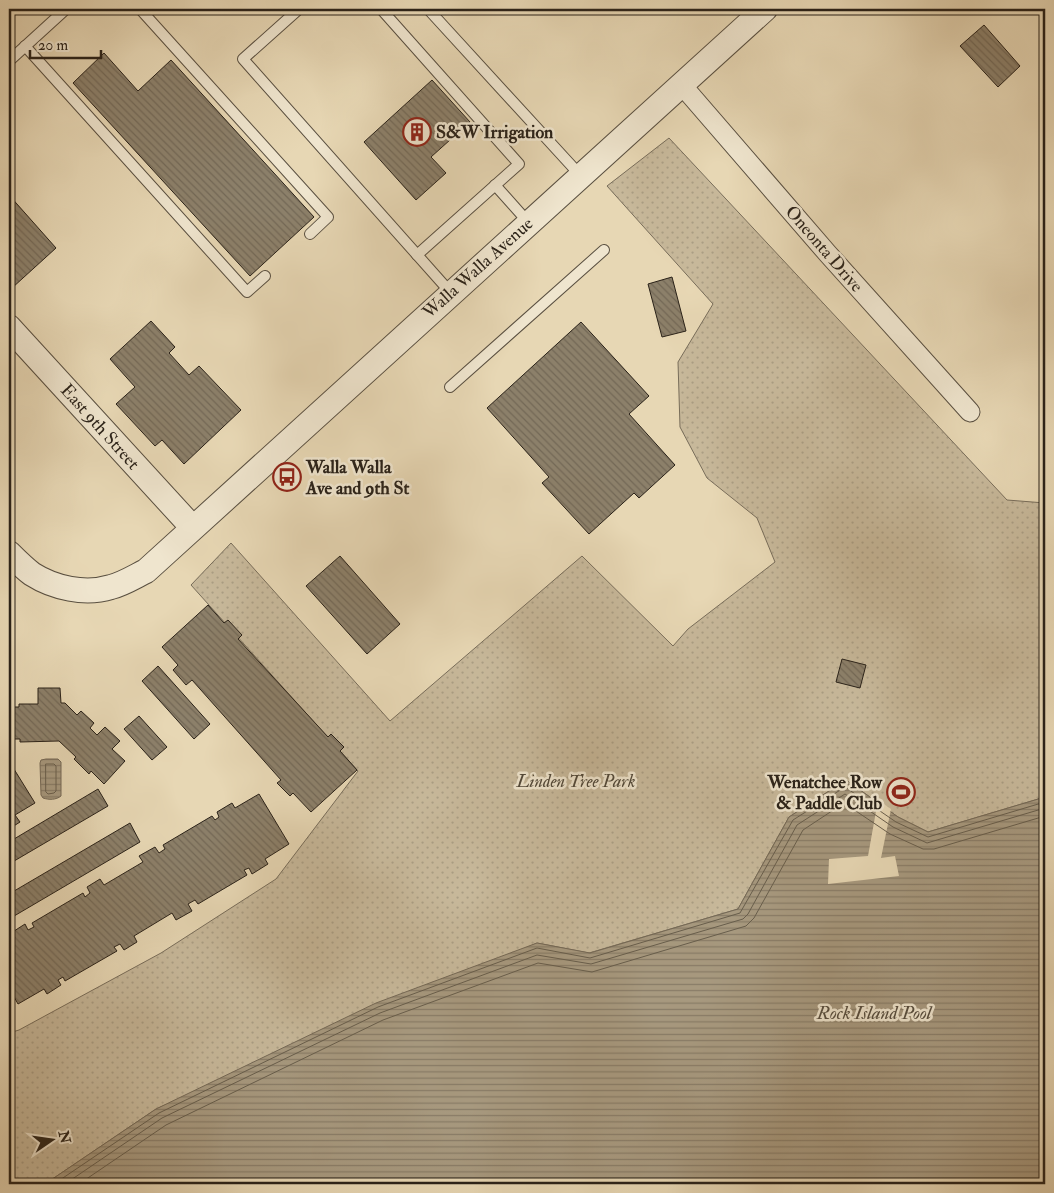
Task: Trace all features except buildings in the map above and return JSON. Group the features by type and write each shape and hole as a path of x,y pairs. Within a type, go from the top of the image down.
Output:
{"street":[{"name":"Walla Walla Avenue","path":"9,553 32,574 54,586 85,590 109,588 124,583 146,570 765,9"},
{"name":"Oneonta Drive","path":"681,84 828,254 970,412"},
{"name":"East 9th Street","path":"9,327 192,528"}],"lane":[{"path":"9,61 66,9"},
{"path":"140,9 328,217 310,234"},
{"path":"299,9 243,59 451,292"},
{"path":"381,9 519,164 417,255"},
{"path":"428,9 580,175"},
{"path":"25,46 247,292 265,276"},
{"path":"495,185 528,222"},
{"path":"450,386 604,250"}],"green space":[{"name":"Linden Tree Park","path":"669,138 1007,500 1045,503 1045,797 928,832 898,817 846,780 789,817 738,909 589,953 537,943 156,1109 45,1184 9,1184 9,1033 19,1030 161,953 276,879 358,771 191,585 231,543 390,721 582,556 673,646 688,629 775,562 757,518 707,478 680,427 678,362 713,304 607,186"}],"water":[{"path":"58,759 61,762 61,796 55,799 43,798 41,795 40,763 41,760"},
{"name":"Rock Island Pool","path":"846,780 898,817 928,832 1045,797 1045,1184 45,1184 156,1109 376,1003 537,943 590,953 738,909 789,817"}],"pier":[{"path":"878,800 891,809 881,858 895,856 899,876 828,884 829,859 868,856"}],"place":[{"name":"S&W Irrigation","path":"417,132"},
{"name":"Walla Walla Ave and 9th St","path":"287,477"},
{"name":"Wenatchee Row & Paddle Club","path":"901,792"}]}
